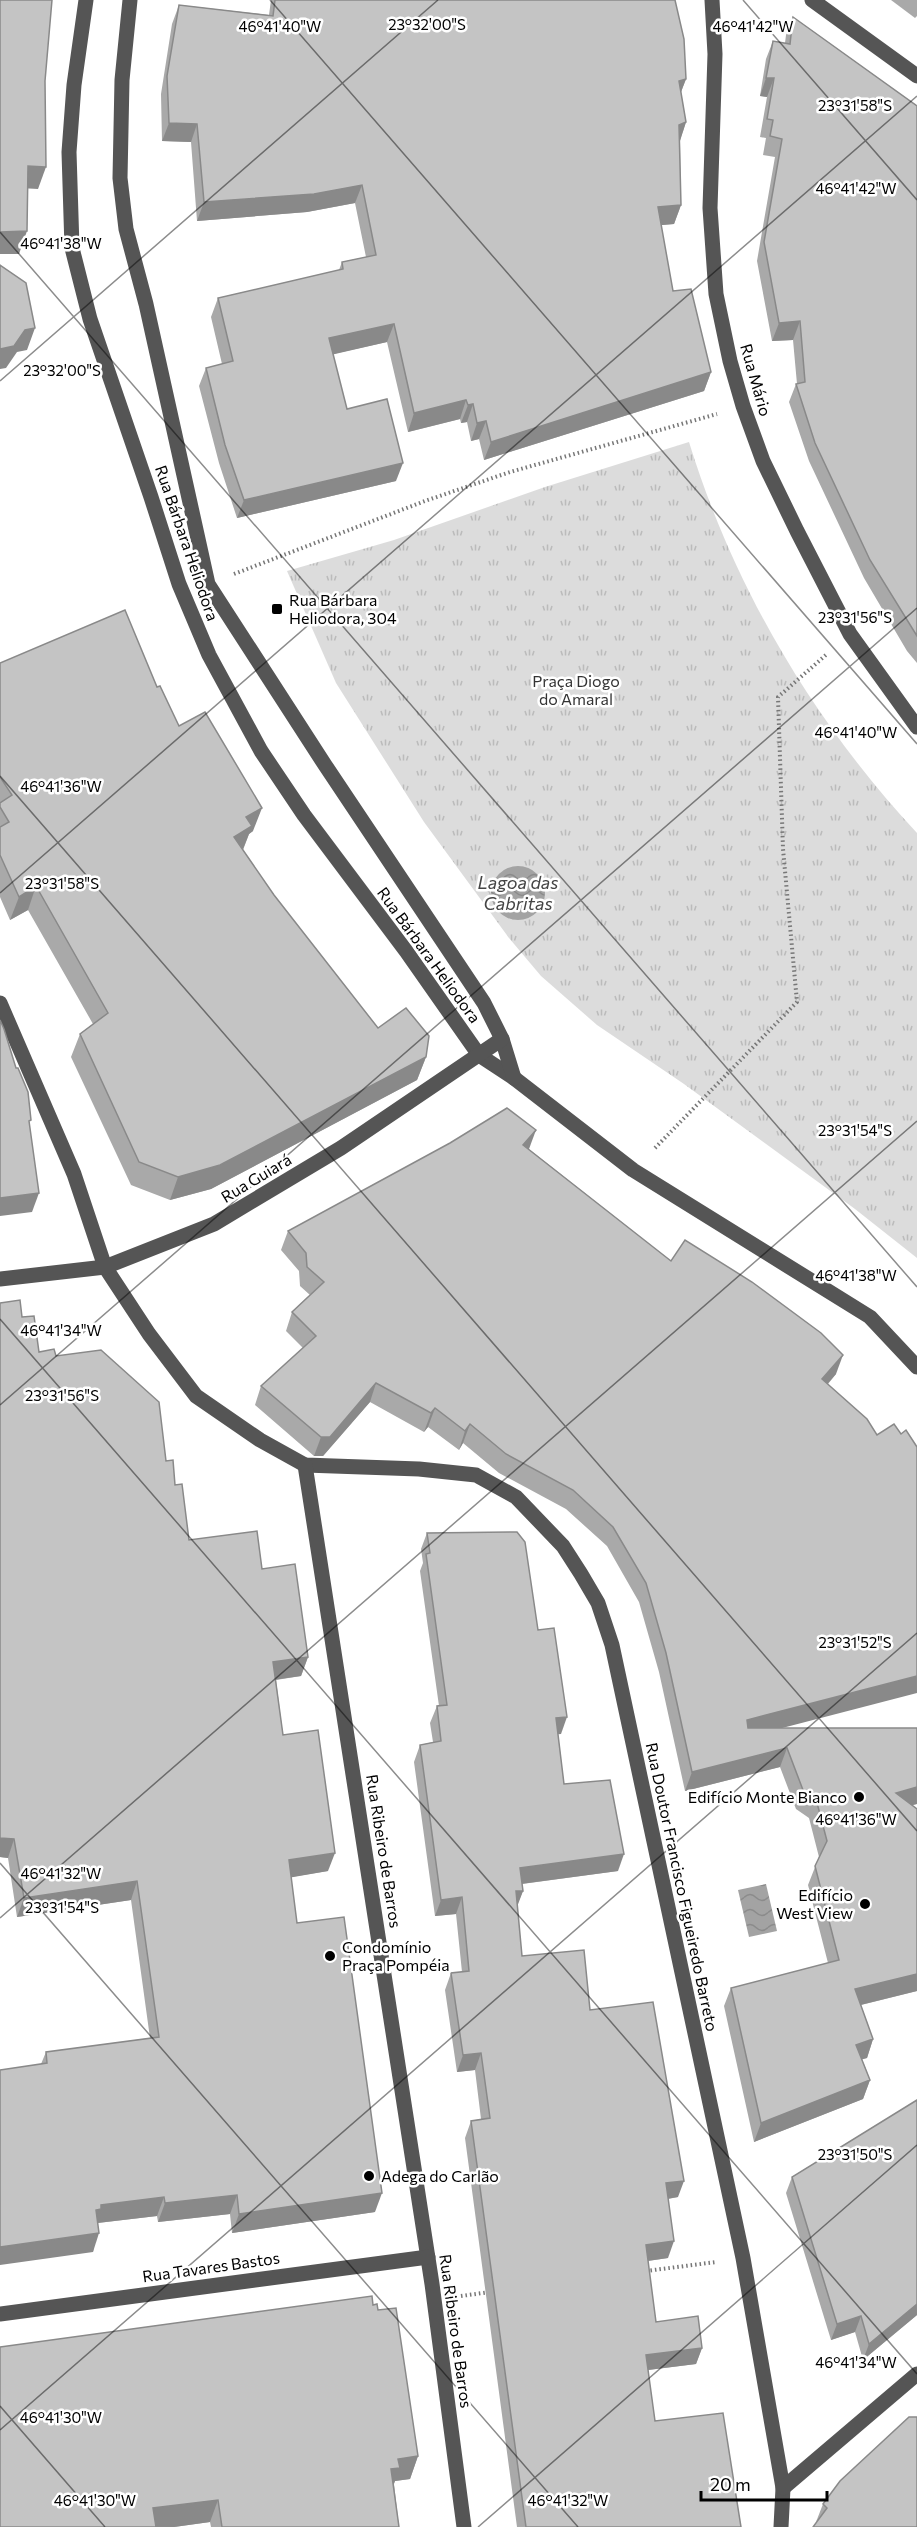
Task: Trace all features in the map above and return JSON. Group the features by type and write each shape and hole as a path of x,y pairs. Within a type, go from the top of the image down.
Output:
{"street":[{"name":"Rua Bárbara Heliodora","path":"86,0 74,85 69,152 72,248 90,319 152,496 179,584 209,655 261,751 304,815 406,951 479,1054 514,1078 633,1170 870,1317 917,1367"},
{"name":"Rua Bárbara Heliodora","path":"130,0 122,80 120,178 126,229 146,304 208,584 325,765 484,1003 502,1040 514,1078"},
{"name":"Rua Mário","path":"712,0 715,54 710,208 716,294 730,361 763,461 850,634 917,727"},
{"path":"812,0 917,76"},
{"path":"0,1003 74,1174 105,1267 149,1334 196,1396 260,1440 305,1465"},
{"name":"Rua Guiará","path":"0,1279 105,1267 214,1224 341,1148 502,1040"},
{"name":"Rua Ribeiro de Barros","path":"305,1465 428,2257 465,2527"},
{"name":"Rua Doutor Francisco Figueiredo Barreto","path":"305,1465 419,1469 476,1475 516,1497 538,1518 562,1546 598,1603 612,1645 743,2258 783,2488 781,2527"},
{"name":"Rua Tavares Bastos","path":"0,2314 428,2257"},
{"path":"783,2488 917,2374"}],"path":[{"path":"208,584 425,501 510,472 743,406"},
{"path":"633,1170 796,1002 783,849 778,697 850,634"},
{"path":"639,2272 743,2258"},
{"path":"434,2299 501,2290"}],"green space":[{"name":"Praça Diogo do Amaral","path":"689,442 707,496 729,549 753,600 781,650 811,699 844,745 917,833 917,1258 855,1209 684,1084 597,1025 541,976 509,938 424,822 336,683 287,571 394,540 545,487"}],"water":[{"name":"Lagoa das Cabritas","path":"513,866 523,866 533,870 541,878 545,893 541,908 533,916 523,920 513,920 503,916 495,908 491,898 491,888 495,878 503,870"},
{"path":"766,1884 777,1931 749,1937 738,1890"}],"building":[{"path":"0,0 52,0 45,81 46,167 28,166 27,231 0,232"},
{"path":"275,0 675,0 684,39 686,79 679,81 686,122 679,125 681,205 658,207 673,291 691,289 711,372 491,442 486,421 477,423 473,404 468,405 466,400 414,413 394,324 329,338 347,409 387,399 403,463 244,500 225,445 206,368 233,361 218,298 343,269 342,262 376,255 362,185 314,194 204,202 197,124 169,123 167,76 179,5 273,16"},
{"path":"793,17 917,106 917,636 870,560 815,443 796,384 805,382 800,321 779,323 764,242 782,139 770,136 773,120 767,119 774,78 766,78 773,41 790,44"},
{"path":"0,265 26,283 35,328 25,330 14,346 0,349"},
{"path":"125,610 157,687 160,686 179,726 205,712 262,808 246,817 252,826 234,837 274,895 378,1028 406,1008 429,1036 426,1057 220,1165 178,1177 139,1162 80,1034 108,1013 36,886 19,897 0,855 0,827 9,822 0,803 12,795 0,777 0,663"},
{"path":"0,1020 16,1068 28,1092 31,1120 29,1121 39,1193 0,1198"},
{"path":"507,1108 536,1130 523,1145 671,1261 685,1240 752,1282 821,1333 843,1355 822,1379 867,1419 877,1435 894,1424 901,1434 906,1430 917,1447 917,1676 747,1720 748,1728 917,1728 917,1787 896,1793 917,1809 917,1974 855,1989 873,2039 856,2045 870,2080 761,2123 731,1988 839,1960 815,1866 827,1841 816,1799 803,1790 787,1748 692,1772 666,1653 646,1583 613,1527 573,1490 506,1454 470,1424 465,1431 435,1408 431,1413 376,1383 330,1437 321,1437 261,1386 316,1336 292,1312 324,1282 307,1267 306,1253 288,1231 450,1143"},
{"path":"20,1300 22,1317 34,1316 39,1352 54,1349 56,1356 101,1350 159,1402 166,1461 173,1460 175,1485 182,1484 189,1540 257,1531 262,1569 295,1564 308,1657 273,1662 283,1735 318,1730 335,1853 289,1860 297,1923 344,1917 382,2193 239,2214 237,2195 165,2203 164,2197 101,2205 101,2209 96,2210 99,2233 0,2247 0,2070 47,2063 46,2052 159,2037 137,1881 24,1898 14,1839 0,1838 0,1303"},
{"path":"517,1532 525,1542 538,1630 554,1628 567,1717 556,1718 564,1784 610,1780 624,1854 520,1868 523,1891 516,1891 522,1956 584,1950 590,2010 653,2002 684,2181 666,2183 674,2241 646,2245 656,2322 698,2316 702,2348 646,2355 655,2421 723,2413 741,2527 526,2527 471,2121 490,2118 481,2053 463,2055 451,1973 469,1971 462,1897 441,1900 420,1745 441,1741 437,1706 447,1705 426,1554 430,1553 427,1533"},
{"path":"917,2100 917,2304 869,2344 861,2316 837,2324 792,2177"},
{"path":"372,2296 373,2305 377,2304 378,2310 396,2308 418,2456 398,2459 400,2468 391,2469 399,2527 222,2527 218,2500 153,2508 156,2527 0,2527 0,2347"},
{"path":"909,2417 917,2417 917,2527 813,2527 827,2508 823,2504 840,2481"}],"place":[{"name":"Rua Bárbara Heliodora, 304","path":"277,609"},
{"name":"Edifício Monte Bianco","path":"859,1797"},
{"name":"Edifício West View","path":"865,1904"},
{"name":"Condomínio Praça Pompéia","path":"330,1956"},
{"name":"Adega do Carlão","path":"369,2176"}]}
